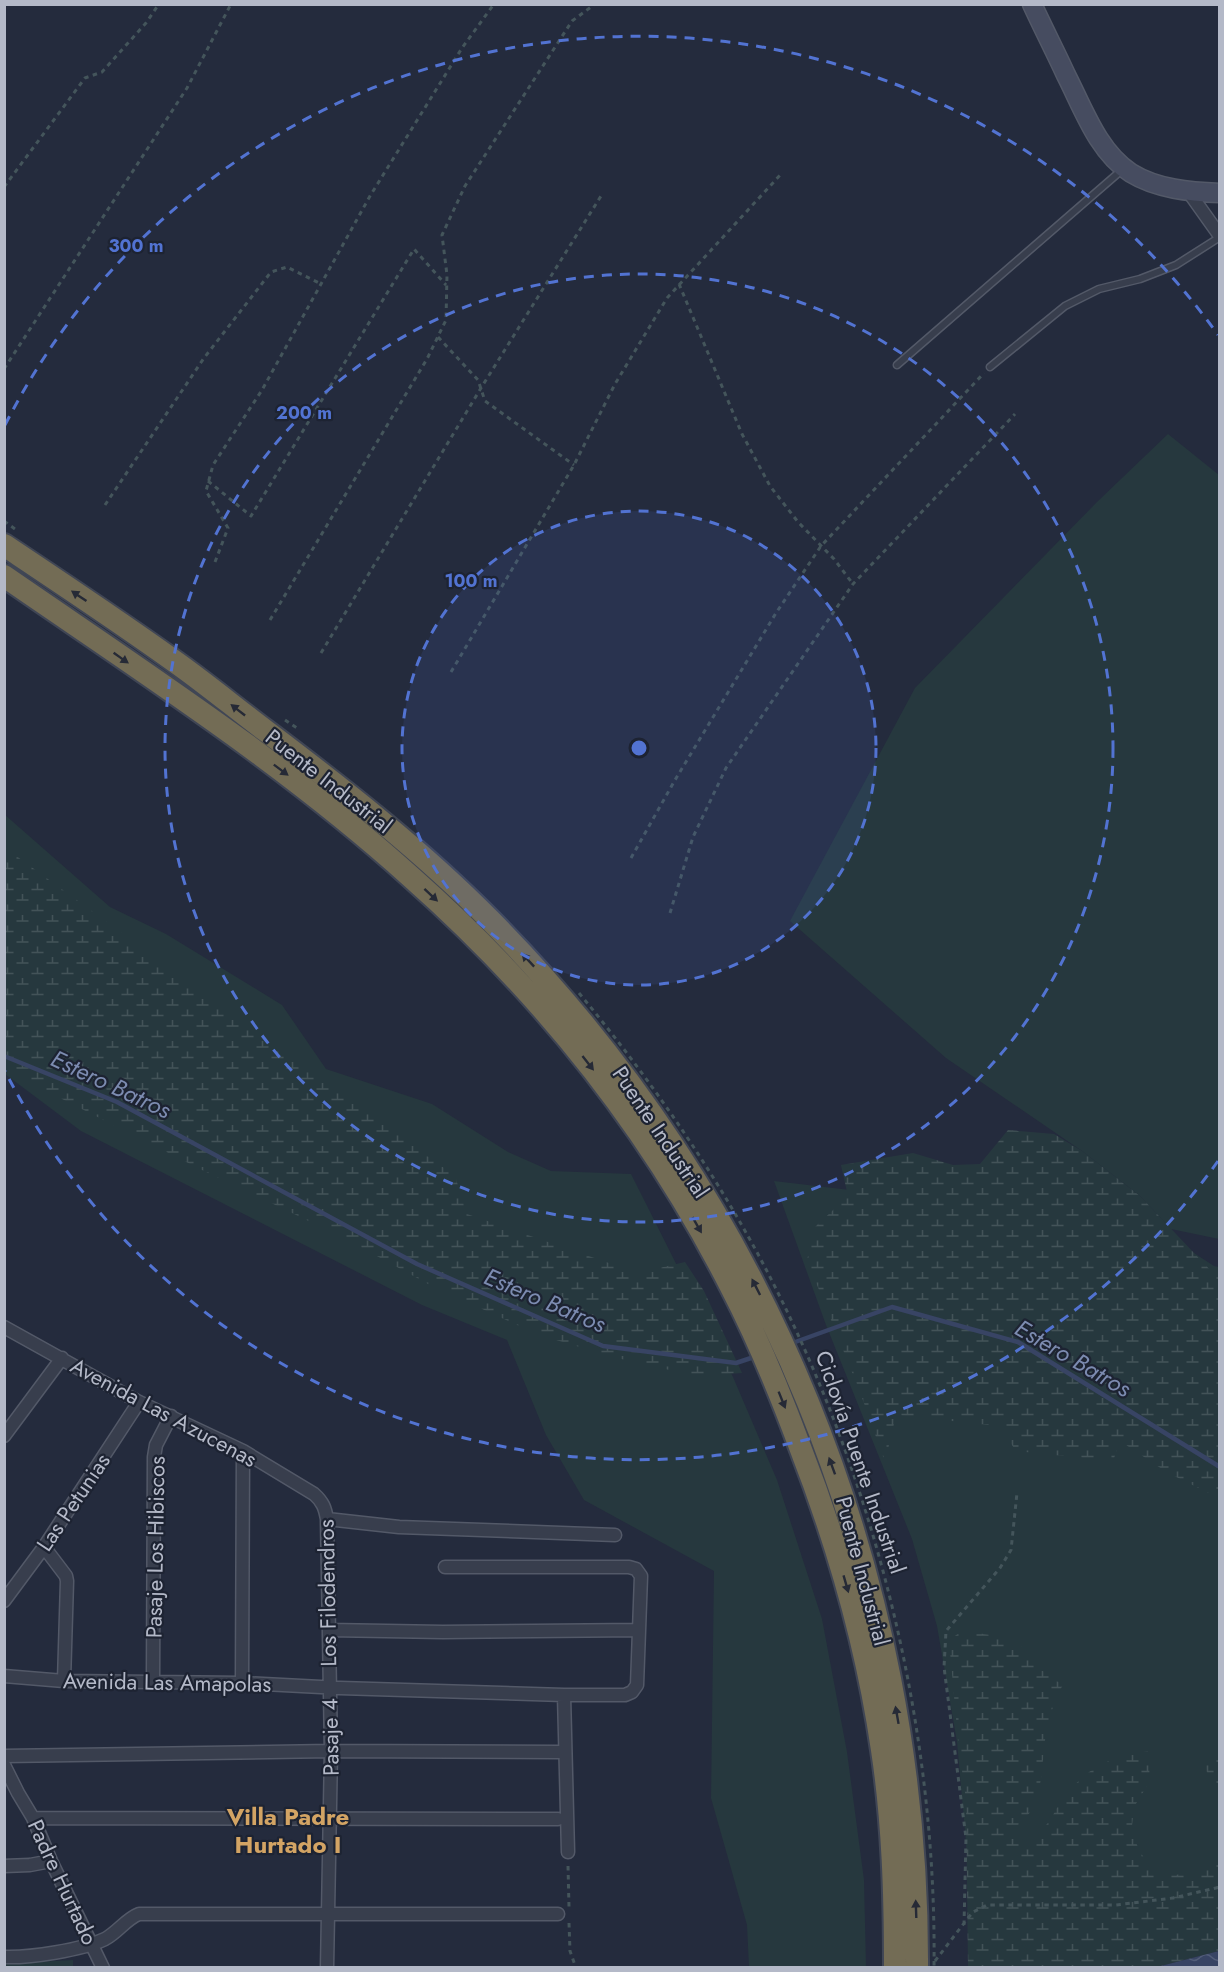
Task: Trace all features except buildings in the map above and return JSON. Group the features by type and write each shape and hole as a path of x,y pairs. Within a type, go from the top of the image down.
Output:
{"highway":[{"name":"Puente Industrial","path":"4,545 182,667 359,803 447,879 489,919 611,1058 650,1110 683,1160 729,1238 774,1323 837,1478 870,1584 897,1715 911,1818 917,1968"},
{"name":"Puente Industrial","path":"4,576 252,749 331,809 449,911 566,1005 630,1119 673,1184 730,1285 764,1355 812,1478 845,1582 875,1709 891,1835 895,1968"}],"street":[{"path":"1032,4 1091,124 1107,151 1125,168 1149,181 1188,191 1220,193"},
{"path":"1188,191 1220,187"},
{"path":"1188,191 1220,237"},
{"name":"Avenida Las Azucenas","path":"4,1327 140,1402 243,1451 314,1494 321,1501"},
{"path":"4,1436 62,1358"},
{"name":"Las Petunias","path":"4,1601 44,1547 140,1402"},
{"name":"Pasaje Los Hibiscos","path":"153,1682 154,1457 156,1445 171,1416"},
{"path":"242,1683 243,1451"},
{"name":"Los Filodendros","path":"321,1501 327,1519 329,1687"},
{"path":"327,1519 399,1527 615,1535"},
{"path":"44,1547 66,1576 67,1581 64,1681"},
{"path":"329,1630 443,1632 639,1630 640,1576 633,1567 445,1567"},
{"name":"Avenida Las Amapolas","path":"4,1676 64,1681 242,1683 564,1695 625,1695 632,1692 637,1685 639,1630"},
{"name":"Pasaje 4","path":"327,1968 331,1817 329,1687"},
{"path":"564,1695 568,1852"},
{"path":"4,1756 331,1751 559,1752"},
{"name":"Padre Hurtado","path":"4,1765 33,1818 51,1861 103,1968"},
{"path":"4,1794 18,1793"},
{"path":"33,1818 558,1819"},
{"path":"4,1866 51,1861"},
{"path":"4,1957 78,1948 91,1944 108,1938 139,1914 558,1914"}],"lane":[{"path":"897,365 1125,168"},
{"path":"990,368 1065,306 1099,289 1140,279 1176,265 1220,237"}],"path":[{"path":"4,187 85,78 102,72 146,23 159,4"},
{"path":"4,369 187,88 231,4"},
{"path":"215,562 228,528 206,491 213,465 262,390 370,196 462,48 494,4"},
{"path":"270,620 428,359 446,320 447,285 442,235 465,186 572,21 595,4"},
{"path":"451,672 573,465 620,376 667,298 782,173"},
{"path":"321,653 481,388 601,196"},
{"path":"208,481 251,516 414,249 447,285"},
{"path":"105,505 204,358 271,272 287,267 321,284"},
{"path":"679,284 742,434 764,476 798,522 834,559 853,584"},
{"path":"438,337 478,380 485,401 573,465"},
{"path":"631,858 675,780 776,613 821,546 990,368"},
{"path":"670,913 693,837 726,768 853,584 1015,414"},
{"name":"Ciclovía Puente Industrial","path":"566,1005 631,1057 666,1105 732,1209 758,1255 809,1361 837,1431 881,1566 896,1624 915,1720 931,1863 932,1968"},
{"path":"963,1925 966,1838 944,1667 946,1631 1000,1568 1011,1550 1017,1493"},
{"path":"932,1968 973,1912 987,1905 1116,1905 1173,1898 1220,1887"}],"green space":[{"path":"1168,434 1219,475 1219,1239 1171,1229 1140,1196 1082,1151 946,1058 790,921 915,688 1097,502"},
{"path":"4,814 110,907 166,934 282,1005 326,1069 432,1104 508,1152 551,1171 631,1174 733,1377 777,1480 822,1619 847,1752 864,1880 866,1967 749,1967 747,1925 711,1798 714,1571 584,1500 546,1435 507,1340 422,1305 81,1131 5,1074"},
{"path":"4,847 455,1176 467,1214 638,1273 685,1262 704,1291 742,1373 696,1376 617,1358 539,1335 430,1285 342,1237 200,1169 5,1070"},
{"path":"1008,1130 1054,1134 1082,1151 1140,1196 1212,1272 1219,1276 1219,1498 1168,1473 1120,1441 1113,1461 1016,1451 999,1426 896,1415 885,1462 860,1392 807,1260 815,1227 848,1196 841,1165 913,1153 953,1165 980,1164"},
{"path":"1064,1169 1214,1266 1219,1267 1219,1951 969,1876 957,1742 937,1626 912,1539 826,1325 774,1181 850,1190"},
{"path":"962,1631 991,1635 1022,1647 1045,1673 1063,1685 1055,1698 1045,1740 1041,1779 1035,1807 1008,1836 1029,1846 1051,1819 1064,1794 1089,1772 1114,1758 1148,1751 1150,1781 1134,1807 1132,1826 1137,1845 1148,1866 1176,1875 1219,1864 1219,1951 1157,1967 968,1967 966,1800 949,1640"},
{"path":"1219,1746 1219,1787 1210,1781 1205,1766"},
{"path":"73,1960 73,1967 5,1968 5,1962"}],"water":[{"path":"1219,1951 1219,1967 1157,1967"}],"waterway":[{"name":"Estero Batros","path":"4,1056 117,1102 417,1264 603,1346 736,1363 757,1356"},
{"name":"Estero Batros","path":"787,1345 892,1307 1018,1342 1220,1467"}],"district":[{"name":"Villa Padre Hurtado I","path":"288,1830"}]}
